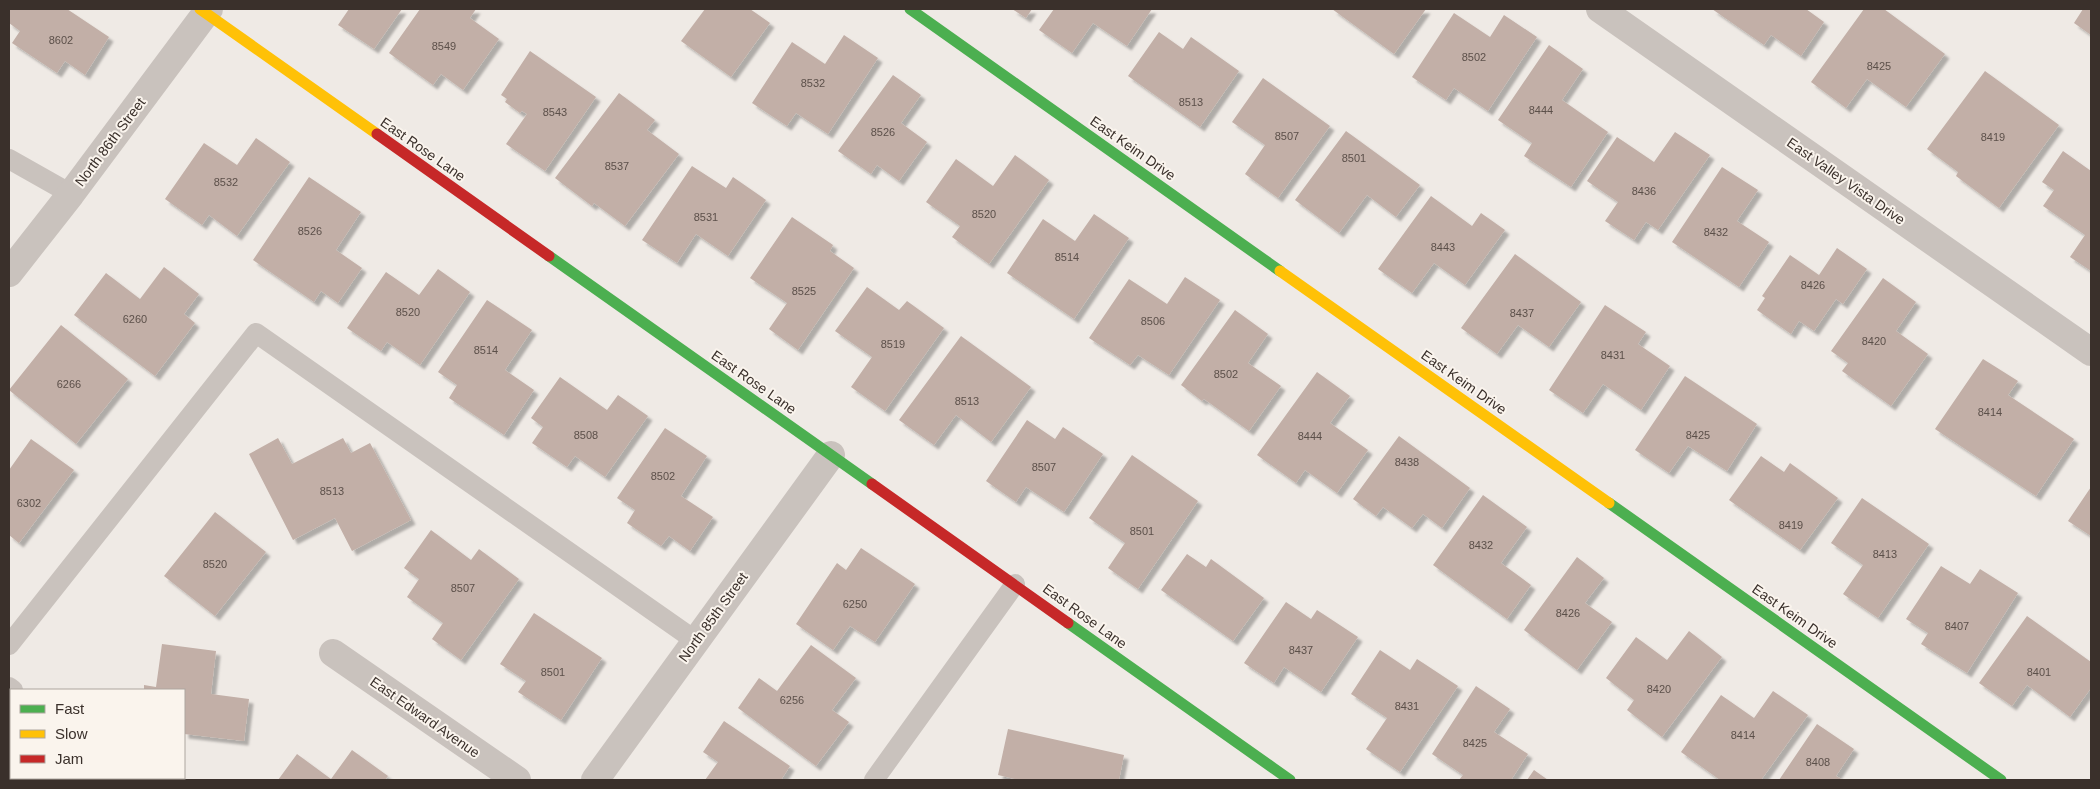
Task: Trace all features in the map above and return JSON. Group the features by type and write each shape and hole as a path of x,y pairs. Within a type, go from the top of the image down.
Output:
{"street":[{"name":"East Keim Drive","path":"910,9 2000,780"},
{"name":"East Valley Vista Drive","path":"1600,9 2091,352"},
{"name":"North 86th Street","path":"9,273 71,194 205,10"},
{"name":"East Rose Lane","path":"205,10 1290,780"},
{"name":"North 85th Street","path":"595,780 831,454"},
{"name":"East Edward Avenue","path":"333,653 517,780"}],"lane":[{"path":"9,159 71,194"},
{"path":"9,645 256,333 696,641"},
{"path":"874,780 1015,584"}],"building":[{"path":"9,9 67,9 109,37 85,75 65,61 57,73 12,43 20,31 9,23"},
{"path":"349,9 402,9 374,49 338,25"},
{"path":"420,9 476,9 470,18 499,39 463,90 441,74 433,85 389,53"},
{"path":"705,9 750,9 770,23 731,77 681,41"},
{"path":"1012,9 1032,9 1026,18"},
{"path":"1054,9 1152,9 1127,46 1093,23 1072,53 1039,30"},
{"path":"1332,9 1426,9 1394,54"},
{"path":"1712,9 1806,9 1824,22 1801,56 1771,35 1764,45"},
{"path":"1864,9 1884,9 1945,54 1906,107 1867,79 1846,108 1811,82"},
{"path":"2083,9 2091,9 2091,35 2074,23"},
{"path":"1454,13 1490,37 1504,15 1537,37 1488,111 1454,88 1446,100 1412,77"},
{"path":"1159,32 1183,49 1191,37 1239,71 1200,127 1128,76"},
{"path":"844,35 878,58 828,134 796,113 787,126 752,103 792,42 825,64"},
{"path":"1549,45 1583,69 1562,100 1608,132 1571,187 1524,156 1532,143 1498,120"},
{"path":"530,51 596,97 545,171 506,144 527,114 522,111 520,113 505,102 507,99 501,95"},
{"path":"1985,71 2059,125 1999,208 1956,176 1958,172 1927,149"},
{"path":"893,75 921,95 901,123 927,142 899,181 877,165 871,174 838,151"},
{"path":"1263,78 1330,126 1278,198 1245,174 1265,145 1232,122"},
{"path":"619,93 655,120 647,130 679,154 625,226 594,203 592,206 555,178"},
{"path":"1346,131 1420,185 1396,217 1367,195 1339,233 1295,200"},
{"path":"1675,132 1710,155 1658,230 1646,222 1634,240 1605,221 1618,202 1587,181 1617,137 1654,162"},
{"path":"256,138 290,162 237,236 209,215 202,225 165,199 204,143 237,165"},
{"path":"2063,151 2091,171 2091,271 2070,257 2085,235 2043,206 2054,190 2042,182"},
{"path":"1015,155 1049,180 989,264 952,237 960,226 926,202 956,159 993,186"},
{"path":"692,166 726,188 733,177 766,200 728,256 696,234 677,263 642,240"},
{"path":"1722,167 1758,190 1737,221 1769,242 1739,287 1672,242"},
{"path":"309,177 361,212 336,250 362,268 338,303 321,291 314,302 253,260"},
{"path":"1431,196 1472,226 1481,213 1505,230 1465,285 1434,263 1412,293 1378,269"},
{"path":"1094,214 1129,238 1074,319 1007,273 1043,219 1075,241"},
{"path":"792,217 833,245 830,251 854,268 798,350 769,329 787,303 750,278"},
{"path":"1837,248 1867,269 1843,304 1836,299 1814,331 1799,321 1791,334 1757,310 1765,298 1762,296 1790,255 1819,275"},
{"path":"1515,254 1581,302 1549,347 1518,325 1497,354 1461,328"},
{"path":"164,267 199,294 184,314 195,323 155,376 74,315 106,273 140,299"},
{"path":"438,269 470,292 420,365 387,342 381,351 347,328 386,272 419,295"},
{"path":"1185,277 1220,300 1169,375 1138,355 1130,365 1089,338 1129,279 1167,304"},
{"path":"1883,278 1916,302 1896,331 1928,354 1891,406 1842,371 1848,363 1831,351"},
{"path":"867,287 899,310 907,301 944,328 885,411 851,387 872,357 835,331"},
{"path":"487,300 532,330 505,370 534,390 504,435 449,398 457,385 438,372"},
{"path":"1605,305 1646,332 1638,344 1670,366 1641,410 1603,384 1583,413 1549,390"},
{"path":"1235,310 1268,334 1248,363 1281,386 1249,431 1181,385"},
{"path":"61,325 128,379 76,444 9,390"},
{"path":"961,336 1031,387 991,442 956,415 934,445 899,420"},
{"path":"1983,359 2018,381 2008,395 2074,439 2036,496 1935,429"},
{"path":"1317,372 1350,396 1330,423 1368,450 1337,493 1305,470 1296,483 1257,455"},
{"path":"1685,376 1757,424 1727,471 1688,446 1669,473 1635,450"},
{"path":"560,377 607,410 618,395 648,416 605,477 575,456 567,467 532,443 543,427 531,418"},
{"path":"1027,420 1055,439 1063,427 1103,454 1064,512 1026,487 1016,502 986,481"},
{"path":"665,428 707,456 681,496 713,517 690,551 669,536 661,546 627,523 635,510 617,498"},
{"path":"1399,436 1470,488 1442,528 1423,514 1412,528 1383,507 1376,516 1353,499"},
{"path":"278,438 292,464 343,438 351,453 370,443 411,520 352,551 335,518 293,540 249,454"},
{"path":"31,439 74,470 19,543 9,535 9,470"},
{"path":"1132,455 1198,501 1138,589 1108,568 1125,543 1089,518"},
{"path":"1761,456 1784,472 1790,463 1838,498 1800,550 1729,500"},
{"path":"2091,487 2091,536 2068,521"},
{"path":"1483,495 1527,527 1501,563 1531,585 1507,619 1433,565"},
{"path":"1862,498 1929,544 1878,618 1843,594 1863,565 1831,543"},
{"path":"215,512 266,552 215,616 164,576"},
{"path":"431,530 471,560 479,549 519,579 461,660 432,639 443,623 407,597 419,579 404,568"},
{"path":"861,548 915,584 875,642 850,626 833,650 796,624 837,563 846,570"},
{"path":"1187,554 1206,567 1211,559 1264,598 1233,641 1161,590"},
{"path":"1577,557 1604,578 1585,603 1612,622 1577,670 1524,630"},
{"path":"1941,566 1970,584 1980,569 2018,593 1967,673 1921,644 1928,633 1906,619"},
{"path":"1286,602 1311,619 1317,610 1358,637 1321,692 1284,667 1274,683 1244,663"},
{"path":"534,613 602,658 561,720 518,692 526,681 500,664"},
{"path":"2027,616 2091,662 2091,688 2070,717 2027,685 2012,706 1979,683"},
{"path":"1689,631 1722,657 1662,737 1627,710 1634,700 1606,678 1636,637 1667,660"},
{"path":"162,644 216,651 211,694 249,699 244,741 185,734 185,689 144,689 144,685 156,687"},
{"path":"811,645 856,678 832,710 849,722 816,766 738,708 759,678 777,691"},
{"path":"1380,650 1410,670 1417,659 1458,686 1400,772 1366,749 1387,718 1351,694"},
{"path":"1476,686 1510,709 1494,732 1528,754 1511,780 1459,780 1463,775 1432,754"},
{"path":"1773,691 1808,715 1761,780 1720,780 1681,752 1721,695 1754,718"},
{"path":"724,721 790,766 781,780 705,780 718,762 703,752"},
{"path":"1817,724 1854,749 1836,776 1843,780 1779,780"},
{"path":"1008,729 1124,755 1119,780 1019,780 998,775"},
{"path":"352,750 388,776 385,780 278,780 297,754 331,779"},
{"path":"1534,770 1548,780 1527,780"}],"traffic: fast":[{"path":"910,9 1280,271"},
{"path":"549,256 872,484"},
{"path":"1609,503 2001,780"},
{"path":"1068,623 1290,780"}],"traffic: slow":[{"path":"200,9 377,134"},
{"path":"1280,271 1609,503"}],"traffic: jam":[{"path":"377,134 549,256"},
{"path":"872,484 1068,623"}]}
